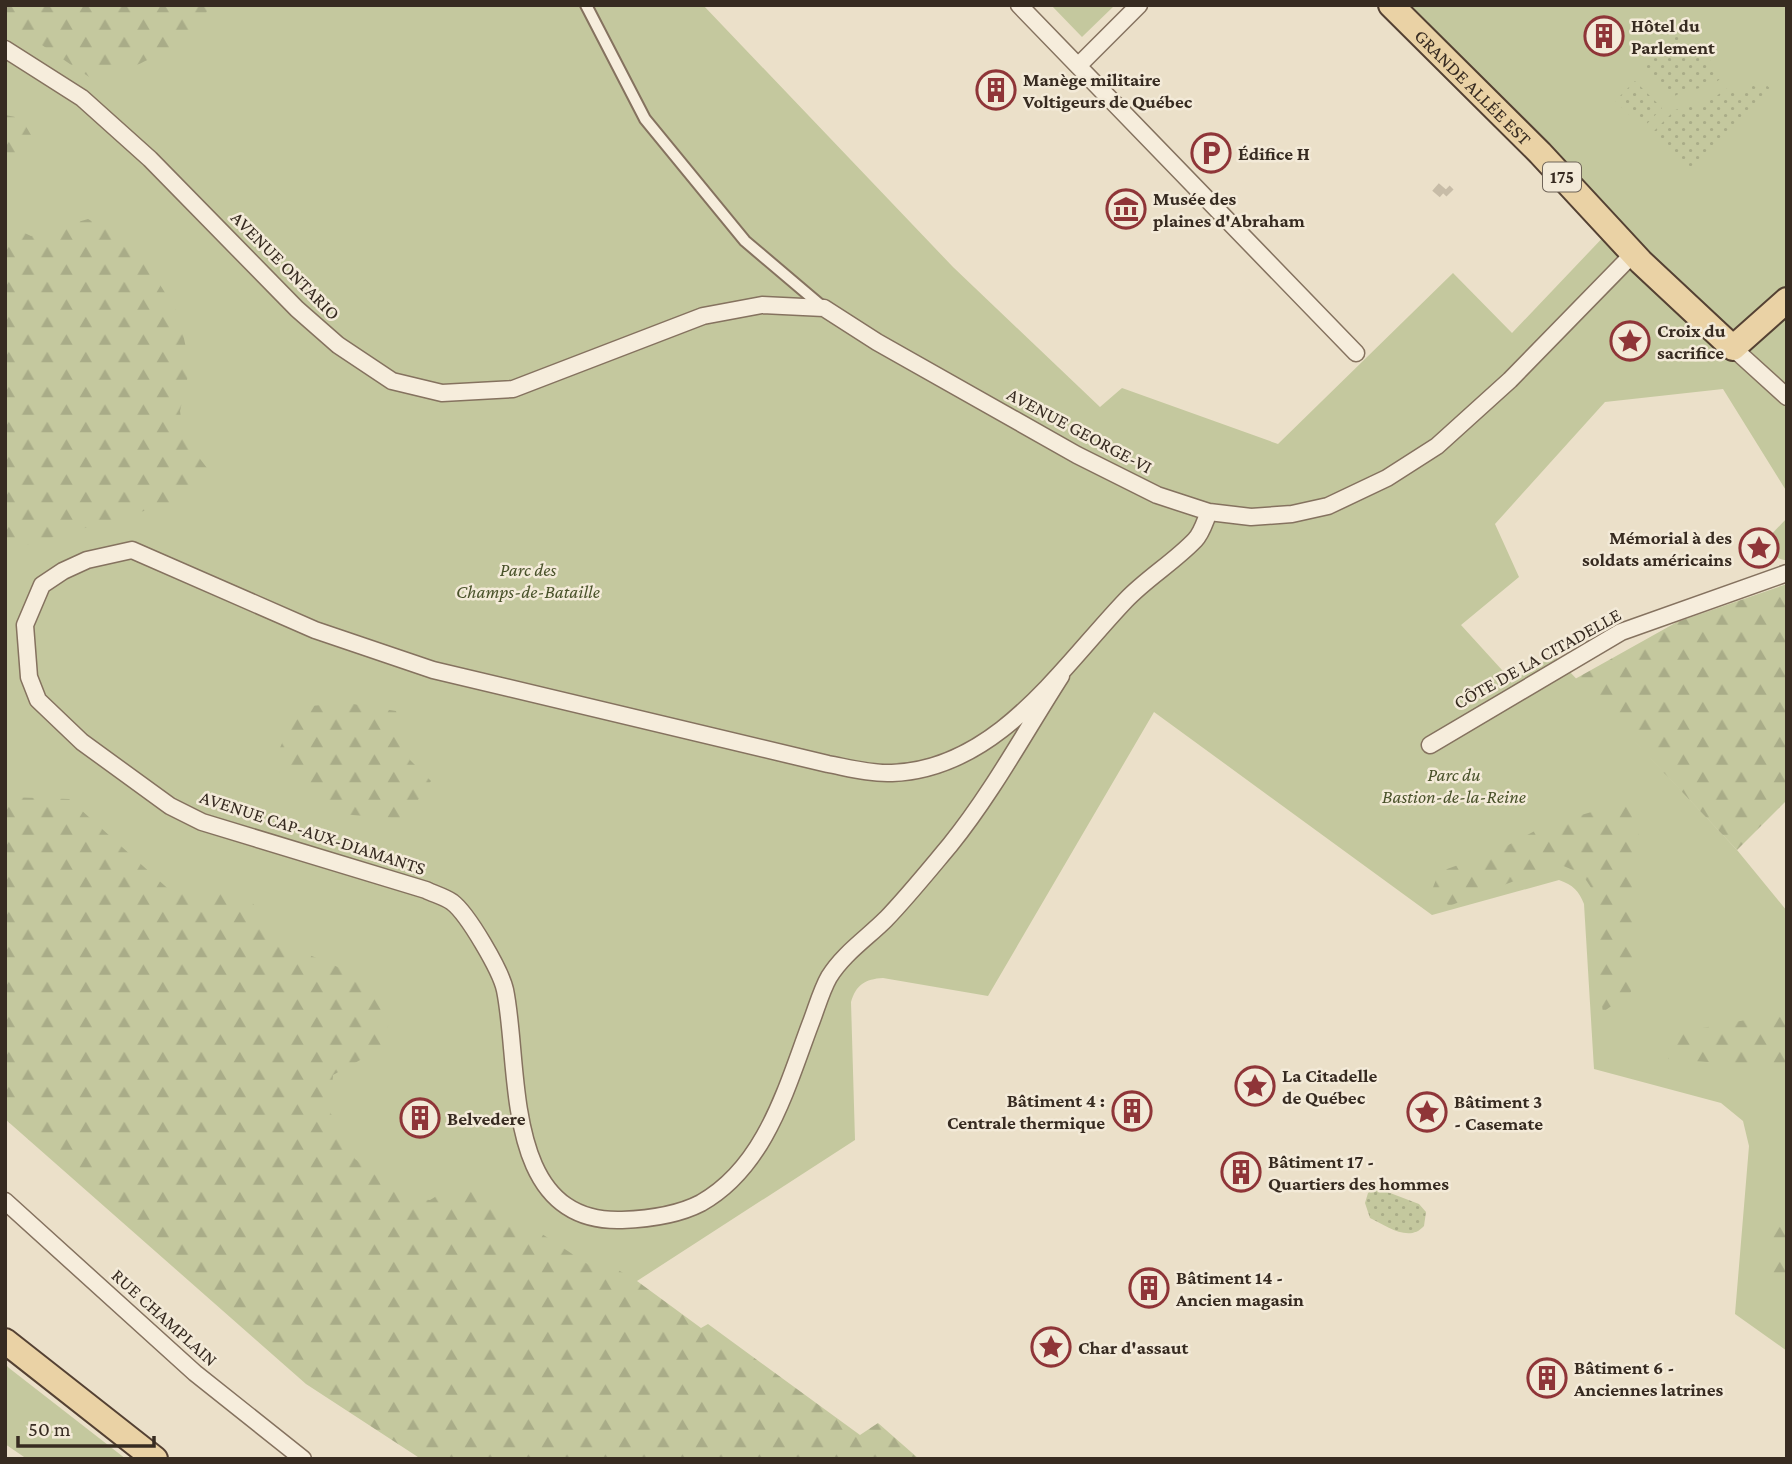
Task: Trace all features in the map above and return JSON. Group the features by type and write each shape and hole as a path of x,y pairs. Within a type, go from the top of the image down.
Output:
{"main road":[{"name":"GRANDE ALLÉE EST","path":"1391,5 1540,153 1633,254 1732,348"},
{"path":"1732,348 1787,300"},
{"path":"5,1341 155,1459"}],"street":[{"name":"AVENUE GEORGE-VI","path":"586,5 645,119 746,241 824,308 877,342 1077,455 1157,495 1209,512 1251,517 1292,514 1328,506 1387,478 1437,446 1510,380 1633,254"},
{"path":"1019,5 1356,353"},
{"path":"1078,66 1139,5"},
{"name":"AVENUE ONTARIO","path":"5,49 82,98 149,159 297,309 338,345 392,380 442,393 513,389 703,316 762,305 824,308"},
{"path":"1732,348 1787,397"},
{"name":"AVENUE CAP-AUX-DIAMANTS","path":"1061,676 952,842 888,917 828,978 781,1104 757,1149 736,1175 697,1205 660,1216 608,1221 583,1213 558,1199 542,1180 528,1151 516,1103 505,988 465,914 453,903 426,890 202,822 170,806 82,742 38,700 29,677 24,625 42,585 63,570 88,560 131,550 315,630 433,670 828,764 888,774 934,766 985,741 1013,721 1061,676 1136,589 1197,539 1209,512"},
{"name":"CÔTE DE LA CITADELLE","path":"1430,745 1621,632 1787,573"},
{"name":"RUE CHAMPLAIN","path":"5,1201 195,1373 303,1459"}],"green space":[{"name":"Parc des Champs-de-Bataille","path":"5,5 703,5 953,267 1100,407 1122,388 1278,444 1453,273 1512,333 1610,230 1391,5 1787,5 1787,492 1723,389 1605,402 1495,524 1519,577 1461,625 1512,681 1554,655 1737,850 1787,911 1787,1351 1735,1314 1749,1146 1743,1121 1721,1103 1594,1069 1584,904 1575,889 1559,880 1432,915 1154,712 988,996 883,978 862,984 851,1002 855,1140 637,1281 567,1372 5,895"},
{"path":"5,5 209,5 203,19 178,42 98,83 5,20"},
{"path":"1051,5 1115,5 1082,37"},
{"path":"1684,24 1694,49 1698,54 1717,63 1714,69 1721,78 1672,98 1639,66"},
{"path":"1635,81 1662,108 1643,128 1615,101"},
{"path":"1748,83 1758,88 1764,83 1772,90 1689,174 1650,135 1675,110 1712,99 1729,87 1737,95"},
{"path":"5,115 21,118 31,135 23,154 5,156"},
{"path":"88,219 135,245 179,315 190,367 180,411 184,438 207,468 196,496 26,545 5,561 5,224 31,236"},
{"path":"1787,518 1787,560 1783,560 1776,557 1763,543"},
{"path":"1787,584 1787,800 1737,850 1575,679 1677,622"},
{"path":"347,703 396,711 410,760 431,781 405,819 327,813 272,766 298,707"},
{"path":"5,797 69,799 175,895 227,886 252,902 281,943 371,981 392,1011 382,1048 333,1075 330,1112 355,1159 405,1198 430,1200 450,1188 471,1187 598,1271 608,1264 637,1281 701,1328 708,1324 860,1435 878,1423 919,1459 421,1459 306,1384 5,1119"},
{"path":"1622,803 1640,814 1631,992 1603,1012 1596,970 1594,892 1582,874 1559,864 1449,906 1432,890 1439,872 1499,850 1544,826"},
{"path":"1773,1015 1787,1017 1787,1068 1668,1059 1675,1033"},
{"path":"1377,1188 1419,1204 1426,1212 1424,1226 1418,1231 1405,1233 1370,1218 1365,1203 1368,1193"},
{"path":"1787,1200 1787,1282 1773,1290 1770,1256 1774,1231"},
{"path":"5,1364 126,1459 27,1459 5,1444"}],"tunnel":[{"path":"1436,194 1443,186 1450,193"}],"place":[{"name":"Hôtel du Parlement","path":"1604,36"},
{"name":"Manège militaire Voltigeurs de Québec","path":"996,90"},
{"name":"Édifice H","path":"1211,153"},
{"name":"Musée des plaines d'Abraham","path":"1126,209"},
{"name":"Croix du sacrifice","path":"1630,341"},
{"name":"Mémorial à des soldats américains","path":"1759,548"},
{"name":"La Citadelle de Québec","path":"1255,1086"},
{"name":"Bâtiment 4 : Centrale thermique","path":"1132,1111"},
{"name":"Bâtiment 3 - Casemate","path":"1427,1112"},
{"name":"Belvedere","path":"420,1118"},
{"name":"Bâtiment 17 - Quartiers des hommes","path":"1241,1172"},
{"name":"Bâtiment 14 - Ancien magasin","path":"1149,1288"},
{"name":"Char d'assaut","path":"1051,1347"},
{"name":"Bâtiment 6 - Anciennes latrines","path":"1547,1378"}],"park label":[{"name":"Parc du Bastion-de-la-Reine","path":"1454,785"}]}
